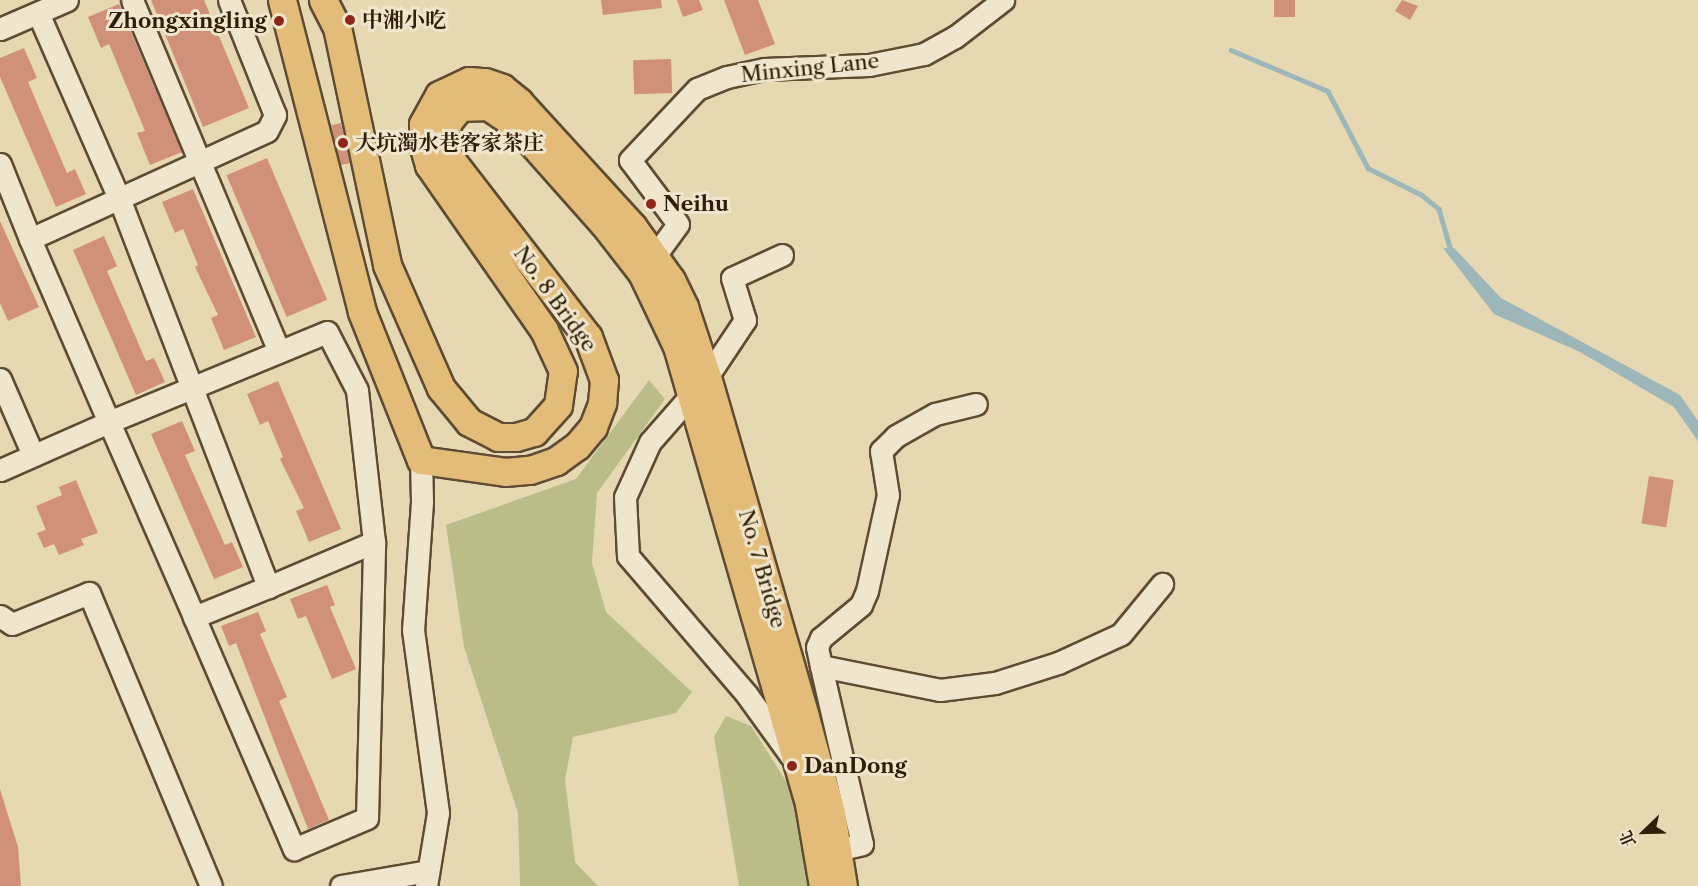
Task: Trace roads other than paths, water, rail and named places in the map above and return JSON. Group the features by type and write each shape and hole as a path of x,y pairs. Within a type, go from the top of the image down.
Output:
{"main road":[{"path":"323,0 338,27 387,265 441,388 469,422 498,437 516,437 534,432 558,405 563,371 557,351 544,330 429,165 423,144 423,124 439,95 469,81 502,88 536,117 649,265"},
{"path":"287,7 340,237 362,312 421,460"},
{"name":"No. 8 Bridge","path":"421,460 450,461 505,472 530,470 556,461 577,446 593,427 602,403 604,380 598,357 576,320 457,173 443,138 449,120 460,107 488,106 516,125 604,224 649,265"},
{"name":"No. 7 Bridge","path":"649,265 668,320 699,386 796,719"},
{"path":"796,719 799,766 843,886"},
{"path":"796,719 830,851 823,886"}],"street":[{"path":"0,29 67,0"},
{"path":"132,0 279,352"},
{"path":"30,239 267,131 276,115 229,0"},
{"name":"Minxing Lane","path":"649,265 678,224 630,160 697,89 727,77 764,69 869,65 924,54 955,37 1003,0"},
{"path":"38,13 119,198 194,387 268,587"},
{"path":"0,164 30,239 109,422 194,617 294,849 368,818 374,542 357,390 327,332 109,422 0,470"},
{"path":"783,255 732,278 745,320 699,386 650,442 625,497 628,556 747,695 799,766"},
{"path":"0,380 33,455"},
{"path":"830,851 862,844 817,647 821,638 861,605 867,591 888,495 881,451 896,436 935,414 976,404"},
{"path":"341,886 427,878 438,813 413,630 422,502 421,460"},
{"path":"194,617 374,542"},
{"path":"821,666 939,690 995,683 1058,663 1120,634 1162,584"},
{"path":"0,616 12,624 89,593 211,886"}],"water":[{"path":"1443,248 1454,248 1501,298 1680,395 1698,421 1698,441 1674,407 1580,352 1494,314"}],"waterway":[{"path":"1231,50 1328,91 1368,168 1422,195 1439,209 1452,254"}],"place":[{"name":"中湘小吃","path":"350,20"},
{"name":"Zhongxingling","path":"279,21"},
{"name":"大坑濁水巷客家茶庄","path":"343,143"},
{"name":"Neihu","path":"651,204"},
{"name":"DanDong","path":"792,766"}]}
